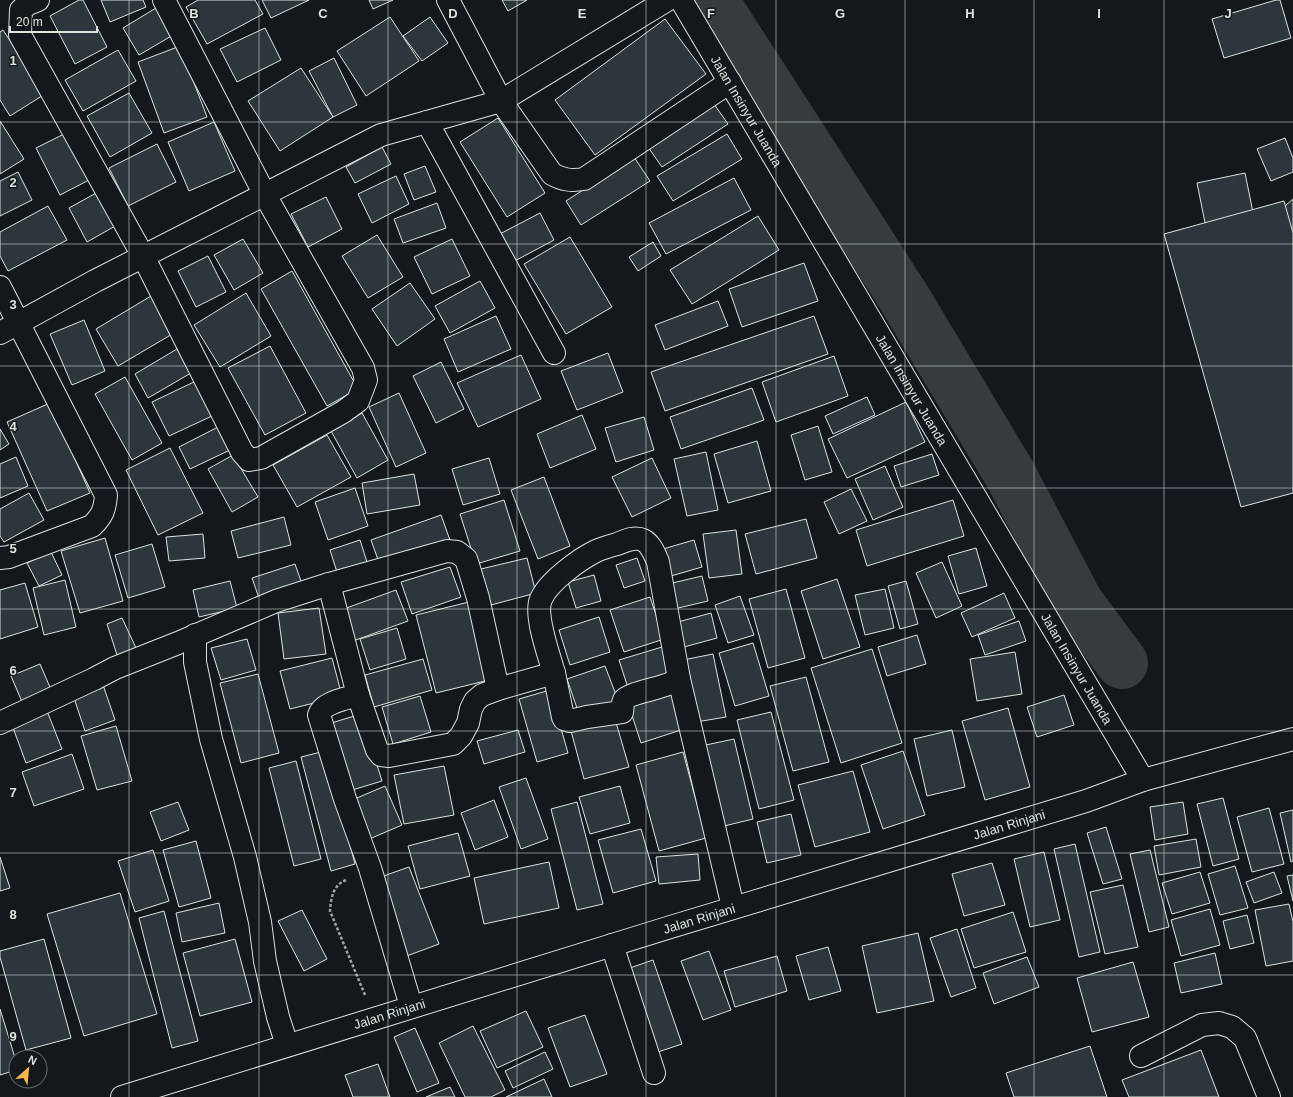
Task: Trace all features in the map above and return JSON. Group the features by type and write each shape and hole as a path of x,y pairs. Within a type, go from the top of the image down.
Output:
{"street":[{"path":"38,0 28,4 21,10 20,35 142,256 242,452 249,460 261,458 343,412 358,400 366,380 363,368 265,195 164,0"},
{"path":"448,0 502,101 552,174 562,179 572,181 584,179 730,82"},
{"path":"0,333 142,256 381,135 502,101 667,0"},
{"name":"Jalan Insinyur Juanda","path":"681,0 1143,780"},
{"path":"427,122 554,353"},
{"path":"0,288 106,495 105,507 100,518 92,526 9,557 0,558"},
{"path":"679,679 672,684 625,698 622,703 622,712 570,721 564,719 539,616 541,599 553,583 577,563 597,550 633,538 643,540 650,546 658,562 679,679 733,907"},
{"path":"0,724 115,668 276,600 446,551 457,552 466,559 478,598 498,689"},
{"path":"329,584 358,695 377,750 381,755 389,756 453,744 461,736 468,723 471,709 475,701 482,694 554,673"},
{"path":"195,635 195,662 211,739 245,857 260,922 265,961 278,1017 287,1045"},
{"path":"358,695 325,706 320,711 319,716 370,868 411,1006"},
{"name":"Jalan Rinjani","path":"122,1097 374,1017 1086,801 1143,780 1288,744"},
{"path":"612,945 654,1073"},
{"path":"1142,1056 1202,1025 1219,1023 1232,1027 1245,1038 1269,1097"}],"path":[{"path":"370,868 336,885 331,899 330,911 374,1017"}],"building":[{"path":"79,0 83,0 107,47 75,64 50,16"},
{"path":"101,0 143,0 146,7 110,22"},
{"path":"198,0 255,0 263,14 207,44 186,7"},
{"path":"262,0 309,0 271,18"},
{"path":"369,0 393,0 373,9"},
{"path":"502,0 527,0 508,11"},
{"path":"1280,0 1291,38 1224,58 1212,19"},
{"path":"156,8 173,35 139,55 123,28"},
{"path":"390,17 419,61 366,96 337,51"},
{"path":"430,17 448,43 422,61 403,36"},
{"path":"665,19 706,74 595,155 555,100"},
{"path":"265,28 281,60 237,82 220,49"},
{"path":"3,30 45,94 10,116 0,100 0,32"},
{"path":"180,46 207,117 164,133 138,62"},
{"path":"118,50 136,81 83,111 65,80"},
{"path":"334,58 357,105 333,117 309,71"},
{"path":"301,68 333,117 280,151 248,101"},
{"path":"129,93 152,133 110,157 87,116"},
{"path":"714,104 728,124 662,167 648,147"},
{"path":"498,118 545,193 507,217 460,142"},
{"path":"0,121 24,159 0,174"},
{"path":"214,122 235,171 189,191 168,142"},
{"path":"64,134 89,180 60,195 36,148"},
{"path":"727,134 742,159 673,201 657,176"},
{"path":"1285,138 1293,158 1293,172 1271,181 1257,149"},
{"path":"157,144 176,182 128,206 109,168"},
{"path":"382,147 391,164 355,183 346,167"},
{"path":"634,157 650,181 581,225 566,201"},
{"path":"425,166 436,192 414,200 404,174"},
{"path":"18,172 32,200 0,216 0,181"},
{"path":"1245,173 1260,247 1212,257 1197,183"},
{"path":"396,176 409,204 372,223 358,194"},
{"path":"734,178 751,210 666,254 649,223"},
{"path":"98,192 117,225 87,242 69,208"},
{"path":"326,197 342,229 308,247 291,214"},
{"path":"1293,199 1293,240 1290,243 1269,220"},
{"path":"1284,201 1293,233 1293,493 1241,507 1164,234"},
{"path":"437,203 446,228 403,243 394,219"},
{"path":"48,206 67,240 8,271 0,256 0,232"},
{"path":"540,213 554,240 511,263 496,236"},
{"path":"758,216 779,250 692,304 670,270"},
{"path":"377,235 403,277 368,298 342,256"},
{"path":"570,237 612,307 566,334 524,264"},
{"path":"243,239 263,273 234,290 214,255"},
{"path":"452,239 470,276 432,294 414,257"},
{"path":"653,242 661,256 638,271 629,257"},
{"path":"208,256 226,292 196,307 178,271"},
{"path":"804,263 818,301 742,327 729,289"},
{"path":"292,271 358,389 327,406 261,289"},
{"path":"480,281 495,308 450,333 435,306"},
{"path":"410,283 435,319 397,346 372,309"},
{"path":"246,293 271,336 220,367 194,325"},
{"path":"151,296 174,333 118,366 96,329"},
{"path":"718,301 728,326 665,350 655,325"},
{"path":"496,316 511,349 458,372 444,339"},
{"path":"814,316 828,354 665,411 651,372"},
{"path":"84,320 105,371 72,385 50,334"},
{"path":"270,346 306,413 265,435 228,368"},
{"path":"177,349 191,373 148,398 135,374"},
{"path":"608,353 623,392 577,410 561,371"},
{"path":"521,355 541,399 478,427 457,383"},
{"path":"834,356 848,396 776,422 762,382"},
{"path":"441,362 464,409 436,423 413,376"},
{"path":"125,377 162,443 132,460 95,394"},
{"path":"196,381 212,416 169,436 152,402"},
{"path":"752,388 764,420 681,449 670,417"},
{"path":"399,393 426,453 396,467 369,407"},
{"path":"867,397 875,415 833,434 825,416"},
{"path":"906,402 925,442 847,478 828,439"},
{"path":"50,403 90,493 47,511 7,422"},
{"path":"362,413 388,460 357,478 331,431"},
{"path":"582,415 596,449 550,468 537,434"},
{"path":"644,417 654,450 616,462 605,428"},
{"path":"220,426 232,449 190,469 179,447"},
{"path":"818,426 832,472 805,480 791,435"},
{"path":"0,429 9,444 0,450"},
{"path":"327,435 351,477 297,507 273,465"},
{"path":"757,441 771,491 728,503 714,454"},
{"path":"170,448 203,513 158,535 126,470"},
{"path":"706,452 718,510 687,516 674,459"},
{"path":"932,454 939,475 901,487 894,466"},
{"path":"233,455 258,497 232,512 208,469"},
{"path":"16,457 28,486 0,498 0,464"},
{"path":"489,458 500,494 463,505 452,469"},
{"path":"652,458 671,498 632,517 612,477"},
{"path":"885,466 903,507 873,520 855,479"},
{"path":"414,474 420,505 367,514 362,483"},
{"path":"544,477 570,546 538,559 511,490"},
{"path":"355,488 368,526 328,540 315,502"},
{"path":"851,489 867,521 839,534 824,502"},
{"path":"29,493 44,520 4,542 0,536 0,509"},
{"path":"504,500 520,551 476,564 460,514"},
{"path":"953,500 964,536 867,566 856,530"},
{"path":"441,515 451,543 381,568 371,540"},
{"path":"284,517 291,545 238,558 231,531"},
{"path":"806,519 817,558 756,574 745,534"},
{"path":"736,530 742,574 709,578 703,534"},
{"path":"203,534 205,558 169,561 166,537"},
{"path":"105,538 123,601 80,613 61,551"},
{"path":"360,540 367,562 337,572 330,550"},
{"path":"694,540 702,567 671,576 663,549"},
{"path":"152,544 165,587 128,598 115,555"},
{"path":"976,548 987,586 959,594 948,556"},
{"path":"51,552 62,575 39,586 27,563"},
{"path":"527,558 536,593 491,605 481,569"},
{"path":"637,558 645,581 624,588 616,565"},
{"path":"942,562 962,606 936,618 916,573"},
{"path":"295,564 302,584 259,598 252,578"},
{"path":"450,567 461,597 412,614 401,582"},
{"path":"594,575 601,601 576,608 568,582"},
{"path":"702,576 708,601 674,609 668,584"},
{"path":"837,579 860,647 823,659 801,591"},
{"path":"65,580 76,627 44,635 33,588"},
{"path":"230,581 237,608 199,617 193,590"},
{"path":"906,581 918,624 900,629 888,586"},
{"path":"25,583 38,627 0,639 0,590"},
{"path":"786,589 805,658 768,668 749,599"},
{"path":"885,589 894,628 865,635 855,595"},
{"path":"396,590 408,621 353,641 341,610"},
{"path":"1004,593 1015,618 972,637 961,613"},
{"path":"740,596 754,635 728,643 715,605"},
{"path":"650,597 664,639 624,652 610,610"},
{"path":"469,602 489,680 436,693 416,615"},
{"path":"319,608 326,654 284,659 278,613"},
{"path":"711,613 717,638 684,647 678,622"},
{"path":"599,617 610,652 570,665 559,630"},
{"path":"122,618 136,648 117,655 107,624"},
{"path":"1019,621 1026,641 985,655 978,635"},
{"path":"397,628 406,659 370,670 360,639"},
{"path":"917,635 926,664 887,676 878,647"},
{"path":"247,639 256,670 221,680 211,648"},
{"path":"753,643 769,696 735,706 719,653"},
{"path":"662,647 671,678 629,691 619,660"},
{"path":"872,649 902,743 841,763 811,668"},
{"path":"1015,652 1022,694 977,701 970,659"},
{"path":"713,654 726,717 696,722 683,660"},
{"path":"332,658 342,696 290,709 280,671"},
{"path":"423,659 432,690 374,707 365,675"},
{"path":"40,664 52,692 23,704 11,676"},
{"path":"605,666 618,700 579,714 567,679"},
{"path":"258,674 279,753 241,763 220,683"},
{"path":"806,677 829,762 793,771 770,686"},
{"path":"102,682 115,720 85,731 72,692"},
{"path":"670,689 684,729 641,743 628,703"},
{"path":"550,690 568,753 537,762 519,699"},
{"path":"1064,695 1074,725 1037,737 1027,707"},
{"path":"420,696 431,732 393,744 382,707"},
{"path":"1008,708 1030,787 985,800 962,721"},
{"path":"47,711 62,749 26,763 12,725"},
{"path":"771,712 794,800 759,809 737,720"},
{"path":"361,714 382,781 349,791 328,724"},
{"path":"615,719 629,767 584,779 571,731"},
{"path":"116,726 132,781 97,790 81,736"},
{"path":"518,730 525,752 484,764 477,741"},
{"path":"952,730 965,787 927,796 914,739"},
{"path":"734,739 753,819 720,827 701,746"},
{"path":"325,751 355,864 331,871 301,757"},
{"path":"903,751 925,815 883,829 861,765"},
{"path":"683,752 706,838 659,851 636,765"},
{"path":"72,754 84,789 34,806 22,772"},
{"path":"296,761 321,859 294,866 269,768"},
{"path":"444,766 454,815 404,824 394,775"},
{"path":"853,771 870,832 815,847 798,785"},
{"path":"526,778 548,839 521,849 499,787"},
{"path":"385,786 402,825 367,840 350,801"},
{"path":"620,786 630,823 590,834 579,797"},
{"path":"1223,798 1239,859 1213,866 1197,804"},
{"path":"494,800 508,837 475,850 461,813"},
{"path":"178,802 189,830 161,841 150,812"},
{"path":"577,802 603,904 577,910 551,809"},
{"path":"1183,802 1188,834 1155,840 1150,807"},
{"path":"1269,808 1284,864 1252,872 1237,817"},
{"path":"1293,810 1293,861 1291,862 1280,813"},
{"path":"791,814 801,855 767,863 757,822"},
{"path":"1106,827 1122,879 1103,884 1087,833"},
{"path":"641,829 656,881 613,893 598,840"},
{"path":"458,833 470,876 420,889 408,846"},
{"path":"1196,839 1201,867 1159,875 1154,846"},
{"path":"196,841 211,898 179,907 163,850"},
{"path":"1075,844 1100,952 1079,957 1054,849"},
{"path":"153,850 169,901 135,912 118,861"},
{"path":"1150,850 1169,927 1149,932 1130,854"},
{"path":"1044,852 1060,920 1030,927 1014,859"},
{"path":"698,854 700,880 659,884 656,857"},
{"path":"0,857 10,888 0,891"},
{"path":"549,862 559,908 484,924 474,878"},
{"path":"992,863 1005,905 964,916 952,874"},
{"path":"1235,866 1248,908 1220,915 1208,874"},
{"path":"409,867 439,944 404,957 375,879"},
{"path":"1200,872 1210,903 1172,914 1162,883"},
{"path":"1274,872 1282,893 1254,903 1246,882"},
{"path":"1293,875 1293,901 1287,876"},
{"path":"1123,885 1138,947 1105,954 1090,892"},
{"path":"120,893 157,1014 84,1036 47,914"},
{"path":"219,903 225,933 182,942 176,913"},
{"path":"1289,904 1293,922 1293,961 1266,966 1255,910"},
{"path":"1210,909 1220,945 1181,956 1171,920"},
{"path":"302,910 327,959 304,971 278,921"},
{"path":"164,911 198,1041 172,1048 139,918"},
{"path":"1013,912 1026,952 974,968 961,929"},
{"path":"1247,915 1254,943 1230,949 1223,921"},
{"path":"957,929 976,988 951,997 930,938"},
{"path":"918,933 934,1001 877,1013 862,946"},
{"path":"44,939 71,1038 26,1049 0,957 0,951"},
{"path":"235,939 252,1002 200,1016 183,953"},
{"path":"828,947 841,991 809,1000 796,956"},
{"path":"709,951 731,1010 703,1020 681,961"},
{"path":"1215,953 1222,984 1181,993 1174,963"},
{"path":"777,956 787,991 735,1007 724,971"},
{"path":"1027,957 1039,987 994,1004 983,973"},
{"path":"653,960 682,1044 655,1053 627,969"},
{"path":"1133,962 1149,1017 1092,1032 1077,978"},
{"path":"0,1009 12,1049 8,1049 8,1072 0,1075"},
{"path":"526,1011 543,1047 497,1068 480,1031"},
{"path":"585,1015 607,1074 570,1087 548,1028"},
{"path":"473,1026 505,1090 491,1097 465,1097 439,1043"},
{"path":"415,1028 439,1083 417,1092 394,1037"},
{"path":"1090,1046 1107,1097 1014,1097 1006,1073"},
{"path":"1201,1050 1219,1097 1129,1097 1122,1080"},
{"path":"545,1052 553,1069 513,1088 505,1071"},
{"path":"378,1064 390,1097 353,1097 345,1075"},
{"path":"544,1079 552,1097 506,1097"},
{"path":"450,1087 455,1097 426,1097"}],"waterway":[{"path":"712,0 903,296 1011,476 1077,602 1122,663"}]}
